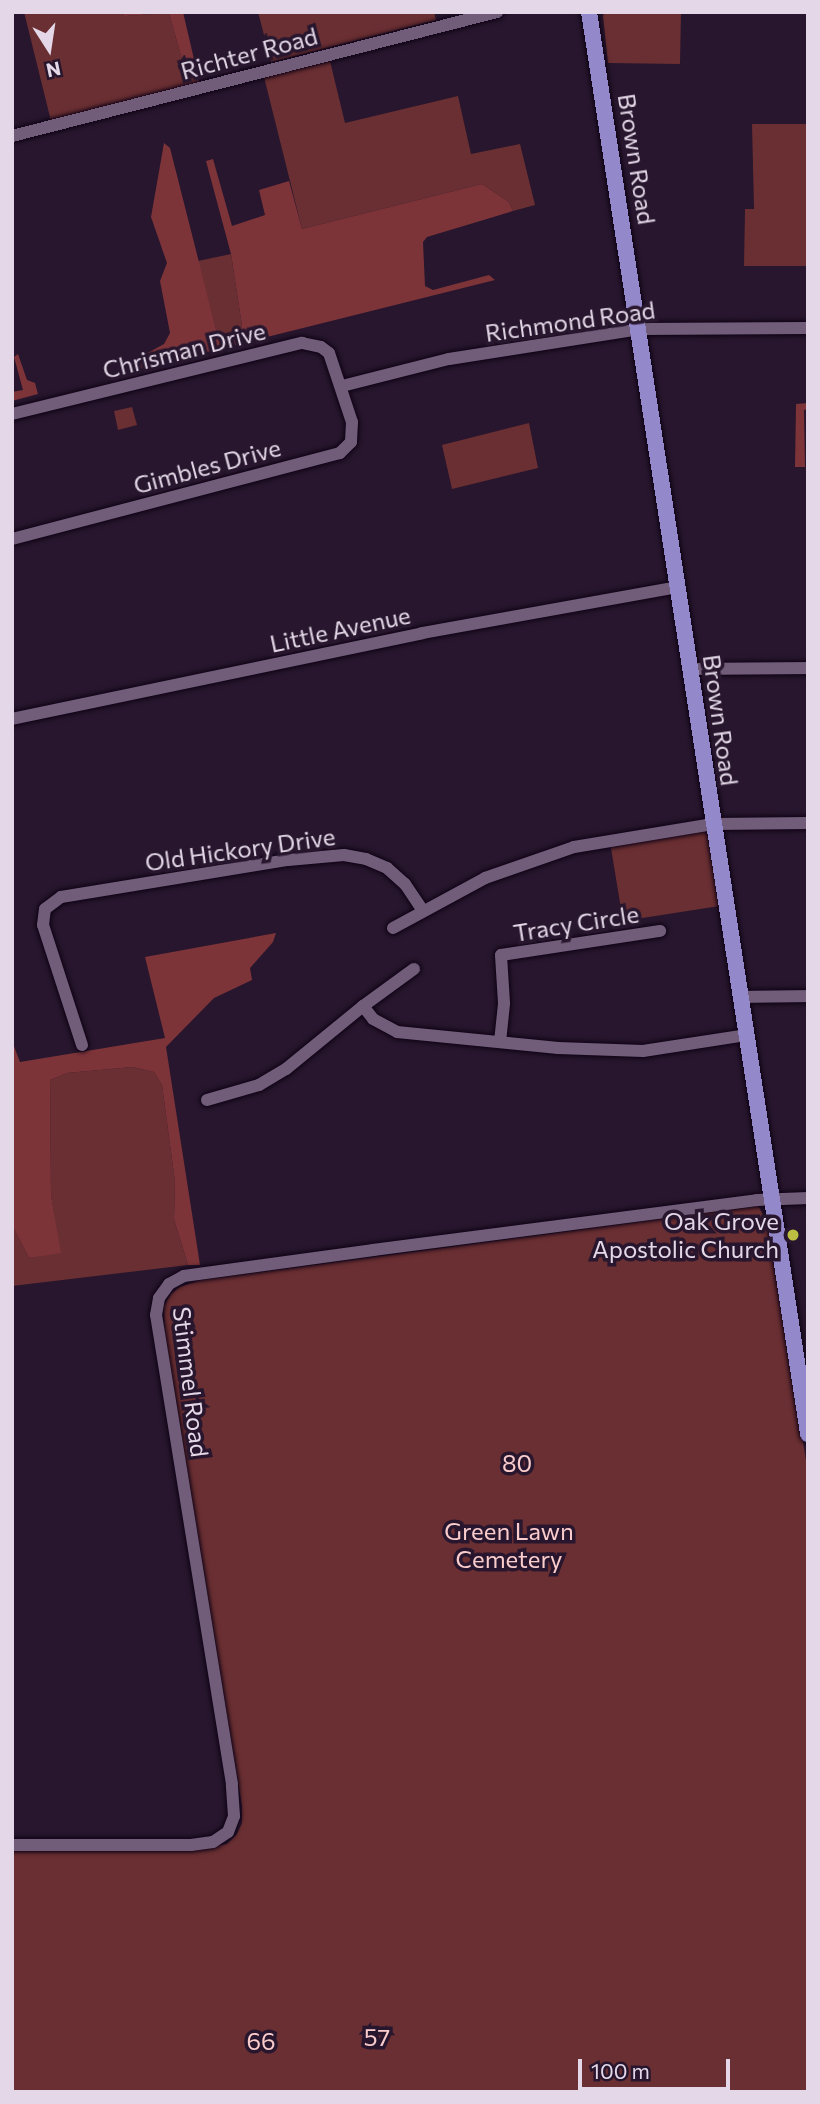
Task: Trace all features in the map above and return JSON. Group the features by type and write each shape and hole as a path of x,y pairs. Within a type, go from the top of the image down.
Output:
{"main road":[{"name":"Brown Road","path":"589,12 640,329 771,1199 804,1391 808,1434"}],"street":[{"name":"Richter Road","path":"12,136 496,12"},
{"name":"Richmond Road","path":"342,386 449,359 640,329 808,328"},
{"name":"Chrisman Drive","path":"12,414 302,342 321,347 329,353 342,386"},
{"name":"Gimbles Drive","path":"12,538 340,453 351,442 352,432 342,386"},
{"name":"Little Avenue","path":"12,719 422,633 677,587"},
{"path":"690,669 808,668"},
{"path":"393,928 485,878 574,847 713,824 808,823"},
{"name":"Old Hickory Drive","path":"82,1045 43,925 45,909 61,897 288,860 344,855 366,859 387,868 405,884 423,911"},
{"name":"Tracy Circle","path":"500,1042 504,1003 501,955 660,931"},
{"path":"207,1100 259,1085 286,1069 363,1006 414,969"},
{"path":"740,997 808,996"},
{"path":"363,1006 373,1020 397,1032 500,1042 643,1051 746,1035"},
{"path":"771,1199 808,1198"},
{"name":"Stimmel Road","path":"12,1845 191,1845 213,1842 228,1832 234,1816 232,1784 156,1315 159,1298 169,1284 184,1276 771,1199"}],"green space":[{"path":"24,12 122,12 124,16 169,13 186,74 197,72 199,82 51,121"},
{"path":"258,12 434,12 436,20 271,62"},
{"path":"605,12 681,12 680,64 608,63 603,16"},
{"path":"330,61 345,123 458,96 471,154 520,144 535,205 513,211 509,202 482,184 302,229 264,77"},
{"path":"752,124 808,124 808,266 744,266 745,209 754,209"},
{"path":"231,254 242,326 237,336 219,341 198,261"},
{"path":"132,407 137,425 118,430 114,411"},
{"path":"529,423 538,468 452,489 442,445"},
{"path":"712,826 726,905 623,921 610,842"},
{"path":"132,1067 154,1072 162,1085 175,1182 174,1219 188,1265 12,1286 12,1225 29,1258 60,1252 51,1195 50,1080 67,1073"},
{"name":"Green Lawn Cemetery","path":"758,1206 768,1223 808,1473 808,2092 12,2092 12,1851 191,1851 227,1844 237,1834 242,1823 242,1806 165,1342 164,1306 171,1294 180,1287 201,1280"}],"shaded area":[{"path":"122,12 183,12 197,72 186,74 169,13 124,16"},
{"path":"164,143 170,148 219,341 237,336 242,326 231,254 206,161 213,159 232,226 265,215 259,190 289,181 302,229 482,184 509,202 513,211 427,237 423,242 425,286 433,290 489,275 495,280 127,372 126,365 164,344 170,333 160,281 167,263 151,217"},
{"path":"18,354 27,380 35,383 38,394 12,401 12,392 23,390 14,357"},
{"path":"808,403 808,409 804,410 805,467 795,467 796,404"},
{"path":"276,933 273,942 250,968 252,980 214,998 166,1047 200,1265 188,1265 174,1219 175,1182 162,1085 154,1072 132,1067 67,1073 50,1080 51,1195 61,1253 29,1258 12,1225 12,1041 20,1062 165,1038 145,957"}],"place":[{"name":"Oak Grove Apostolic Church","path":"793,1235"}],"park label":[{"name":"80","path":"517,1463"},
{"name":"57","path":"377,2037"},
{"name":"66","path":"261,2041"}]}
